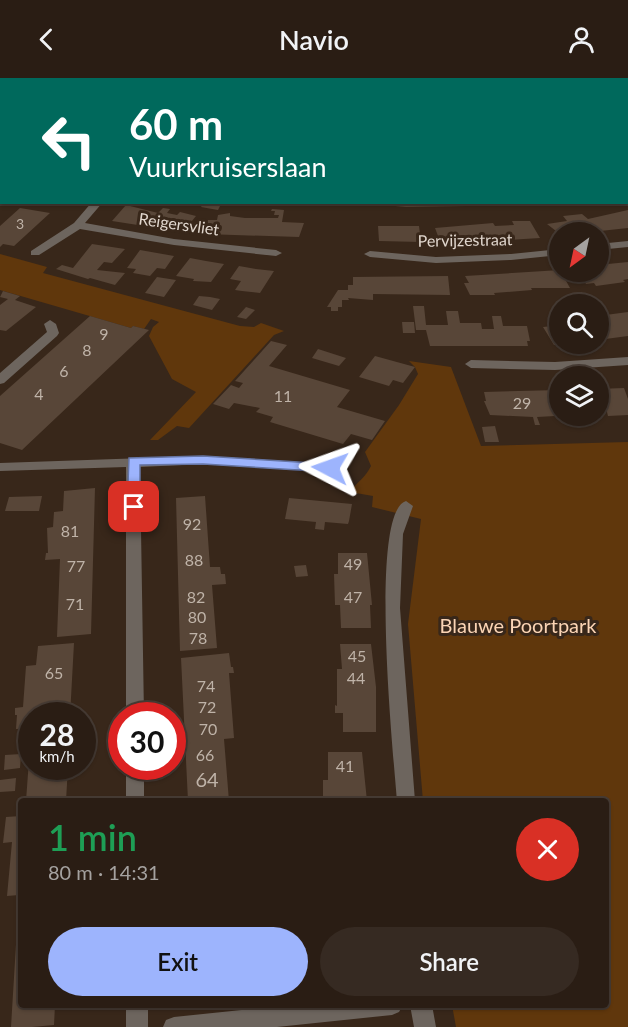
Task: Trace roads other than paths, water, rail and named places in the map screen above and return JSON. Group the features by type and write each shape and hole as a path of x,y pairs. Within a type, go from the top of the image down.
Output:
{"street":[{"path":"0,78 116,78"},
{"path":"35,253 78,225 96,204"},
{"name":"Reigersvliet","path":"78,225 174,242 276,253"},
{"path":"609,246 628,244"},
{"name":"Pervijzestraat","path":"370,254 436,260 549,253"},
{"path":"0,380 53,333 50,324"},
{"path":"471,364 555,366 628,361"},
{"path":"0,467 203,460 330,468"},
{"path":"133,461 135,702"},
{"path":"406,506 396,534 392,608 406,798"},
{"path":"135,780 135,798"},
{"path":"137,1008 137,1027"},
{"path":"174,1027 362,1008"},
{"path":"422,1008 425,1027"}],"park label":[{"name":"Blauwe Poortpark","path":"518,626"}]}
